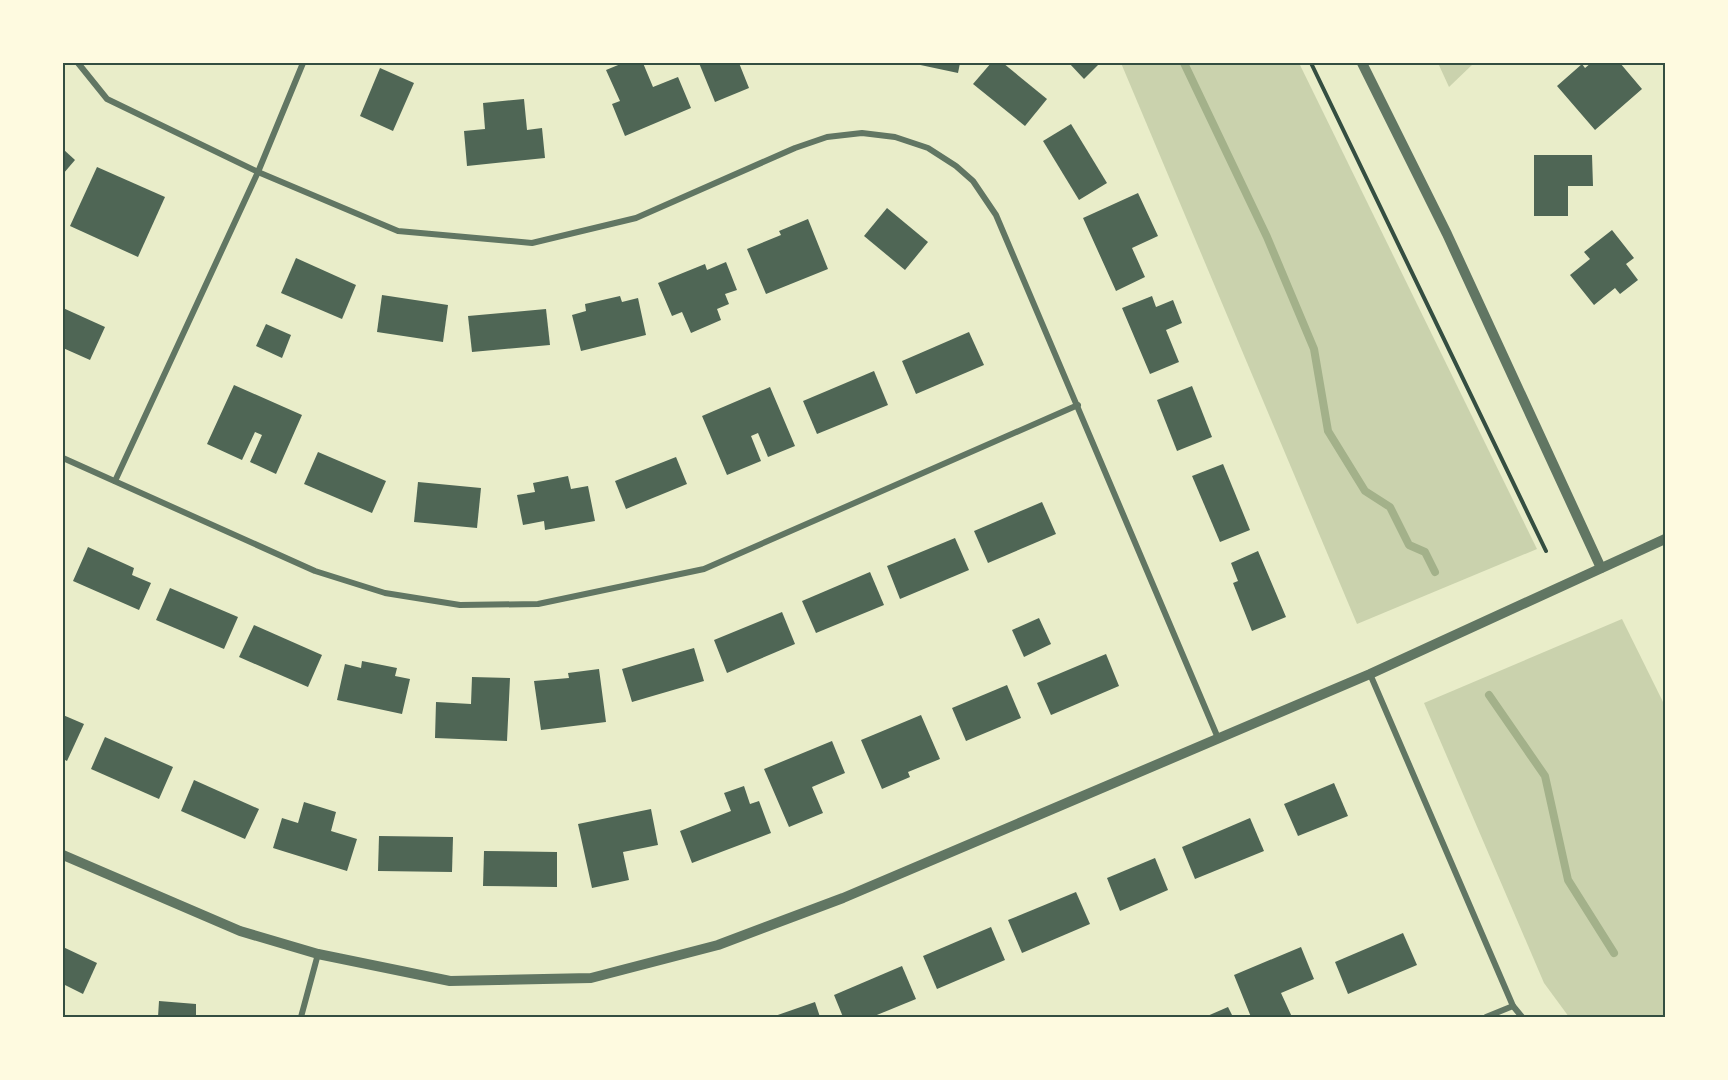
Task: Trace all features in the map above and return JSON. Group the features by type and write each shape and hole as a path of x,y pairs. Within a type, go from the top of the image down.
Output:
{"street":[{"path":"78,63 107,99 258,172 398,231 532,243 636,218 795,148 827,137 862,133 895,137 928,148 956,166 986,197 1013,249 1218,738"},
{"path":"115,481 258,172 303,63"},
{"path":"1362,63 1447,234 1601,568"},
{"path":"63,458 315,572 385,593 460,605 538,604 704,570 1078,405"},
{"path":"63,855 240,931 318,954 450,981 591,978 718,945 843,898 1370,674 1665,539"},
{"path":"1370,674 1513,1005 1522,1017"},
{"path":"301,1017 318,954"},
{"path":"1486,1017 1513,1005"}],"path":[{"path":"1311,63 1546,551"}],"green space":[{"path":"1121,63 1299,63 1537,549 1357,624"},
{"path":"1438,63 1474,63 1449,87"},
{"path":"1622,619 1665,706 1665,1017 1569,1017 1544,983 1424,703"}],"building":[{"path":"623,63 643,63 653,87 678,77 691,108 625,136 612,104 620,101 606,70"},
{"path":"699,63 739,63 749,88 715,102"},
{"path":"911,63 960,63 958,73"},
{"path":"991,63 1003,63 1047,99 1025,126 973,84"},
{"path":"1069,63 1100,63 1084,79"},
{"path":"1591,63 1620,63 1642,89 1595,130 1557,86 1582,64 1585,68"},
{"path":"380,68 414,83 393,131 360,116"},
{"path":"524,99 527,130 542,128 545,158 467,166 464,131 485,129 483,103"},
{"path":"1071,124 1107,183 1079,200 1043,141"},
{"path":"63,149 75,160 63,174"},
{"path":"1534,155 1592,155 1593,186 1568,186 1568,216 1534,216"},
{"path":"97,167 165,197 138,257 70,226"},
{"path":"1138,193 1158,236 1132,248 1145,277 1116,291 1083,218"},
{"path":"887,208 928,242 905,270 864,236"},
{"path":"808,219 828,269 766,294 747,249 781,235 779,231"},
{"path":"1612,230 1634,258 1626,264 1638,280 1620,294 1615,288 1594,305 1570,275 1590,259 1584,252"},
{"path":"296,258 356,285 342,319 281,293"},
{"path":"726,262 737,290 725,294 729,304 717,309 721,320 691,333 682,312 672,316 658,283 705,264 707,270"},
{"path":"382,295 448,305 443,342 377,332"},
{"path":"620,296 622,302 638,298 646,335 581,351 572,315 586,311 585,304"},
{"path":"1152,296 1156,307 1173,300 1182,323 1166,330 1179,362 1150,374 1122,308"},
{"path":"63,308 105,327 90,360 63,348"},
{"path":"546,309 550,345 472,352 468,316"},
{"path":"266,324 291,335 282,358 256,346"},
{"path":"969,332 984,365 916,394 902,361"},
{"path":"874,371 888,405 817,434 803,401"},
{"path":"234,385 302,415 276,474 250,462 262,435 255,432 242,460 207,444"},
{"path":"1192,386 1212,437 1177,451 1157,400"},
{"path":"770,387 795,446 768,457 758,433 751,436 761,461 727,475 702,416"},
{"path":"318,452 386,481 372,513 304,484"},
{"path":"676,457 687,484 626,509 615,481"},
{"path":"1223,464 1250,530 1220,542 1192,476"},
{"path":"568,476 571,489 588,486 595,521 545,530 544,521 523,525 517,495 535,492 533,483"},
{"path":"418,482 481,488 477,528 414,522"},
{"path":"1042,502 1056,534 988,563 974,531"},
{"path":"955,538 969,570 900,599 887,566"},
{"path":"88,547 134,568 132,575 151,583 139,610 73,581"},
{"path":"1258,551 1286,617 1252,631 1233,583 1238,581 1231,563"},
{"path":"870,572 884,605 816,633 802,601"},
{"path":"170,588 238,617 224,649 156,620"},
{"path":"782,612 795,644 727,673 714,640"},
{"path":"1039,618 1051,644 1024,657 1012,630"},
{"path":"254,625 322,655 308,687 239,657"},
{"path":"694,648 704,681 632,702 622,669"},
{"path":"1106,654 1119,686 1051,715 1037,683"},
{"path":"362,661 397,668 395,676 410,679 402,714 337,700 345,664 361,668"},
{"path":"599,669 606,722 541,730 534,681 569,678 568,673"},
{"path":"472,677 510,678 507,741 435,738 436,702 471,704"},
{"path":"1007,685 1021,718 966,741 952,708"},
{"path":"63,715 84,724 67,761 63,759"},
{"path":"921,715 940,759 908,772 910,777 882,789 861,740"},
{"path":"105,737 173,767 159,799 91,769"},
{"path":"832,741 845,773 812,787 823,813 789,827 764,769"},
{"path":"194,780 259,809 245,839 181,811"},
{"path":"1334,783 1348,816 1298,836 1284,804"},
{"path":"744,786 750,804 759,801 771,833 692,863 680,831 731,811 724,793"},
{"path":"304,802 336,812 331,831 357,839 347,871 273,848 282,818 298,823"},
{"path":"651,809 658,845 623,852 629,880 592,888 578,824"},
{"path":"1250,818 1264,851 1195,879 1182,847"},
{"path":"379,836 453,837 452,872 378,871"},
{"path":"484,851 557,852 557,887 483,886"},
{"path":"1155,858 1168,890 1120,911 1107,878"},
{"path":"1076,892 1090,924 1022,953 1008,920"},
{"path":"991,927 1005,960 937,989 923,956"},
{"path":"1403,933 1417,965 1348,994 1335,962"},
{"path":"63,947 97,963 83,994 63,984"},
{"path":"1301,947 1314,979 1281,993 1292,1017 1251,1017 1234,975"},
{"path":"902,966 916,999 872,1017 843,1017 834,995"},
{"path":"159,1001 196,1004 196,1017 158,1017"},
{"path":"815,1002 820,1017 772,1017"},
{"path":"1228,1007 1233,1017 1205,1017"}],"waterway":[{"path":"1184,63 1267,237 1314,349 1328,431 1365,491 1390,507 1409,545 1425,552 1435,572"},
{"path":"1489,695 1545,776 1568,880 1614,953"}]}
